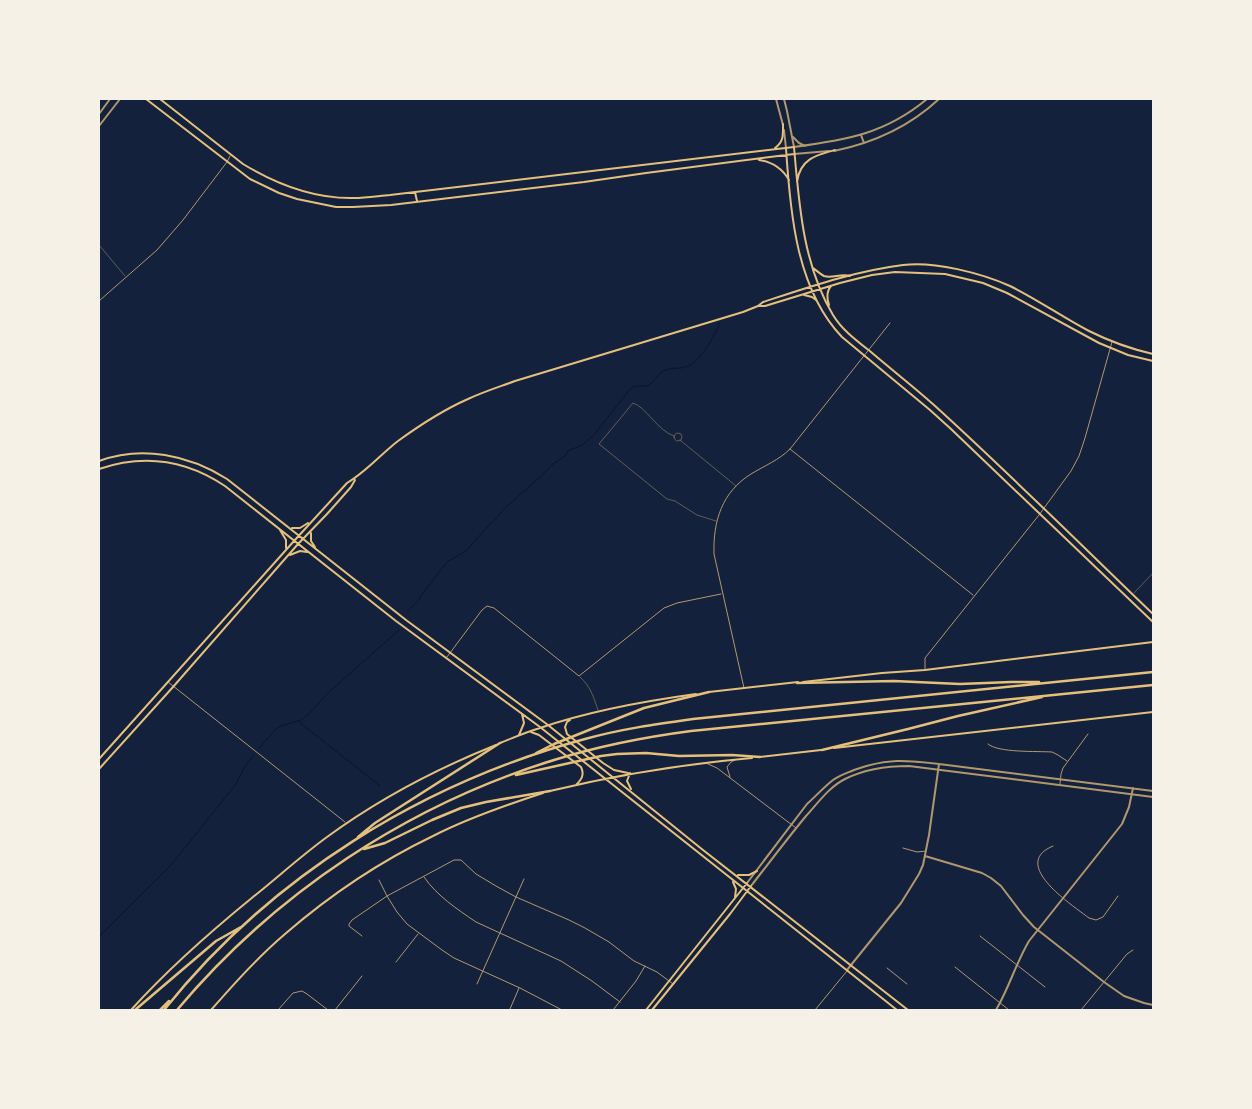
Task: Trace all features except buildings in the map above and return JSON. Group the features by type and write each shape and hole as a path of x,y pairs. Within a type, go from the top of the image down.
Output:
{"highway":[{"path":"347,845 424,800 475,777 527,757 601,735 672,722 1153,672"},
{"path":"797,683 894,681 960,684 1050,683"},
{"path":"177,1010 257,928 311,884 360,851 413,819 450,800 555,760 626,742 670,734 1153,685"},
{"path":"527,757 554,744 644,708 709,692"},
{"path":"822,750 1051,695"},
{"path":"160,1010 244,925 297,881 375,823 500,743"},
{"path":"509,776 617,754 646,753 679,756 732,755 760,757"},
{"path":"360,851 385,843 461,808 550,791"},
{"path":"135,1010 216,941 244,925"},
{"path":"164,1010 179,992"}],"main road":[{"path":"146,99 250,179 279,193 297,199 336,207 417,202 794,154"},
{"path":"160,99 250,168 283,185 318,194 353,198 794,147 797,187 806,245 820,289 838,322 868,350 934,405 1153,614"},
{"path":"774,149 783,138 783,124"},
{"path":"786,148 800,259 813,292 833,328 949,427 1153,622"},
{"path":"797,187 799,172 807,161 815,156 835,150"},
{"path":"754,160 776,165 790,182"},
{"path":"415,192 417,202"},
{"path":"758,306 763,302 811,286 878,269 916,265 960,270 1009,286 1088,330 1113,341 1153,354"},
{"path":"812,267 826,276 844,274 850,276"},
{"path":"99,759 347,483 356,478 418,426 468,398 515,381 758,306 766,306 872,274 895,272 946,274 983,283 1007,292 1098,343 1128,355 1153,361"},
{"path":"830,310 828,290 831,285"},
{"path":"802,295 812,297 818,302"},
{"path":"949,427 953,423"},
{"path":"99,461 131,454 163,454 197,463 227,479 374,595 548,725 703,850 908,1010"},
{"path":"99,469 126,462 159,461 188,467 213,478 225,486 415,635 540,727 898,1010"},
{"path":"989,466 994,462"},
{"path":"213,478 216,472"},
{"path":"99,769 303,538 312,531 356,478"},
{"path":"289,527 300,528 312,520"},
{"path":"279,528 286,540 285,551"},
{"path":"312,531 310,535 311,541 322,554"},
{"path":"288,556 300,551 310,553"},
{"path":"1128,598 1133,594"},
{"path":"370,600 374,595"},
{"path":"131,1010 163,977 218,927 346,823 420,779 456,761 540,727 653,700 709,692 821,679 924,670 1152,641"},
{"path":"210,1010 246,971 284,935 322,904 363,875 445,830 550,791 605,778 704,762 1153,712"},
{"path":"518,736 524,724 522,714"},
{"path":"573,718 567,722 565,727 567,734 614,770 630,774"},
{"path":"528,732 539,735 582,767 583,774 576,785"},
{"path":"630,774 627,781 633,793"},
{"path":"700,854 703,850"},
{"path":"736,874 749,875 757,871"},
{"path":"733,880 736,889 735,899"},
{"path":"646,1010 747,883"},
{"path":"652,1010 751,886"},
{"path":"799,932 801,926"},
{"path":"890,1004 894,1000"}],"street":[{"path":"99,114 110,99"},
{"path":"99,126 120,99"},
{"path":"776,99 783,124 786,148"},
{"path":"784,99 794,147 848,139 878,129 914,109 927,99"},
{"path":"794,154 835,150 864,143 904,125 940,99"},
{"path":"791,134 799,143 805,146"},
{"path":"861,135 864,143"},
{"path":"99,301 157,250 179,225 231,154"},
{"path":"744,688 714,554 716,522 725,501 736,486 750,474 781,457 790,449 890,323"},
{"path":"924,670 925,658 1065,481 1079,456 1086,438 1113,341"},
{"path":"790,449 974,596"},
{"path":"446,657 487,606 494,608 579,676 664,608 677,602 722,594"},
{"path":"168,682 346,823"},
{"path":"1060,786 1062,768 1088,734"},
{"path":"988,744 992,748 1052,752 1067,761"},
{"path":"730,778 727,767 731,762 739,759"},
{"path":"747,883 816,795 843,774 868,765 892,760 906,760 1153,791"},
{"path":"704,762 717,768 797,828"},
{"path":"815,1010 904,899 919,874 929,835 939,764"},
{"path":"751,886 825,794 846,779 879,768 899,766 938,770 1153,797"},
{"path":"843,774 846,779"},
{"path":"996,1010 1026,946 1122,824 1129,807 1133,788"},
{"path":"1053,846 1046,849 1038,858 1037,864 1038,869 1048,884 1063,898 1089,918 1096,920 1103,916 1118,896"},
{"path":"903,848 917,852 926,851"},
{"path":"925,856 982,873 991,878 1001,886 1022,915 1038,930 1104,982 1124,996 1153,1005"},
{"path":"362,936 350,928 349,924 352,920 387,896 454,860 461,860 476,874 496,886 584,928 609,942 634,961 645,965 674,984"},
{"path":"424,876 431,886 452,905 476,922 560,961 592,981 620,1002"},
{"path":"477,984 524,878"},
{"path":"379,880 397,912 408,924 454,958 520,988 562,1010"},
{"path":"396,962 419,933"},
{"path":"980,936 1045,987"},
{"path":"1081,1010 1126,954 1133,950"},
{"path":"614,1010 636,981 645,965"},
{"path":"955,967 1009,1010"},
{"path":"887,968 907,984"},
{"path":"335,1010 362,976"},
{"path":"510,1009 520,988"},
{"path":"279,1010 293,993 302,991 328,1010"}],"lane":[{"path":"99,245 127,277"},
{"path":"716,522 697,515 675,501 667,499 599,444 633,403 637,404 669,434 674,436 676,440 680,440 736,486"},
{"path":"674,436 678,433 681,434 680,440"},
{"path":"1133,594 1153,573"},
{"path":"579,676 587,682 599,712"}],"waterway":[{"path":"408,611 419,600 447,562 466,551 501,512 553,464 565,456 568,451 582,445 594,435 630,389 635,386 649,385 663,371 683,368 692,364 702,354 720,323"},
{"path":"259,748 277,728 301,720 310,713 328,693 399,630"},
{"path":"298,721 380,786"},
{"path":"99,937 171,865 236,784 253,756"}]}
